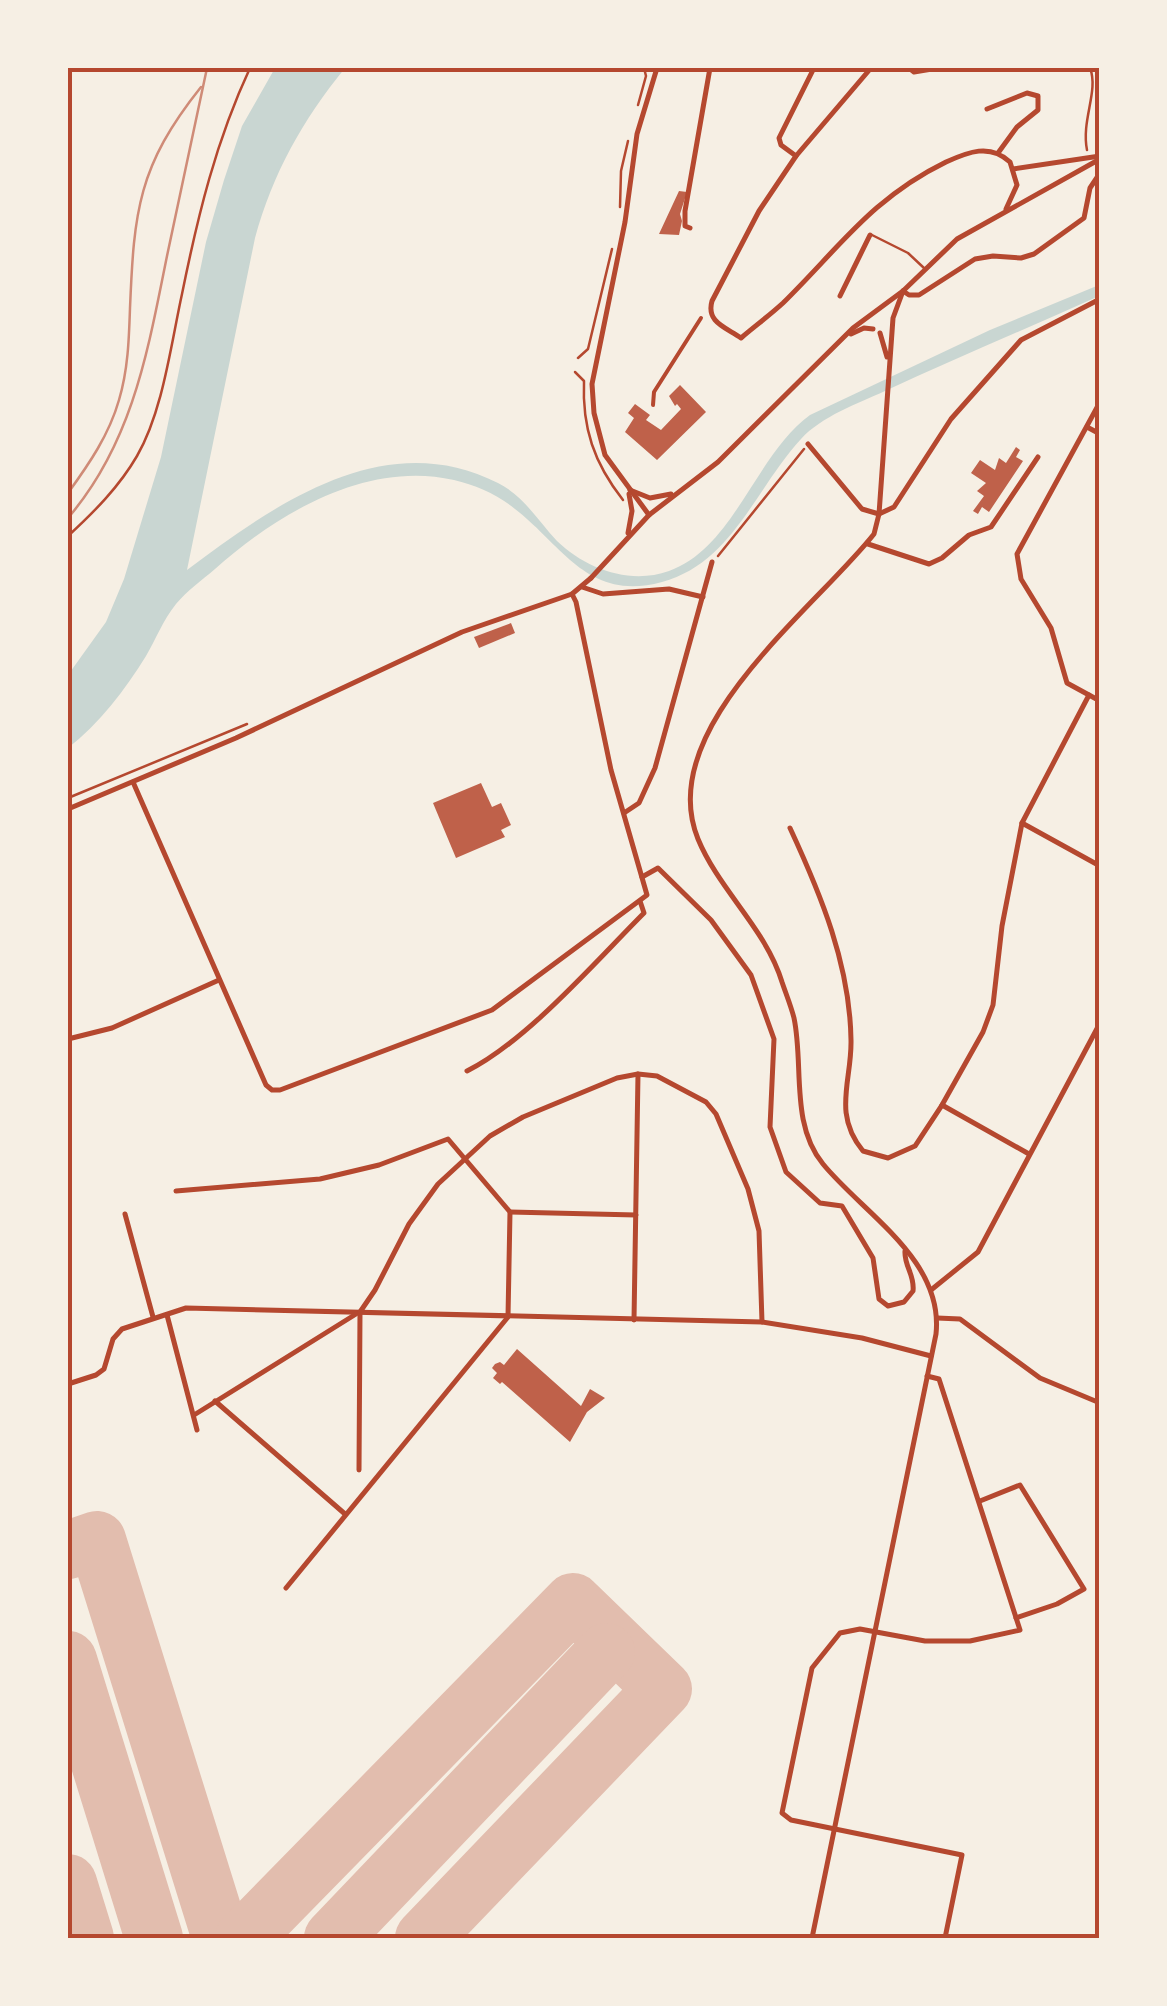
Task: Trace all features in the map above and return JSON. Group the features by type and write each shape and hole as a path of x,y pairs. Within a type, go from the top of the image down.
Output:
{"street":[{"path":"648,516 605,455 594,412 592,384 625,222 637,134 657,68"},
{"path":"690,228 685,226 684,211 710,68"},
{"path":"796,156 778,138 814,68"},
{"path":"871,68 796,156 759,211 712,301 708,313 711,319 741,338 783,302 858,222 894,192 962,154 998,154 1013,168 1016,185 1006,209"},
{"path":"908,68 919,72 938,68"},
{"path":"987,109 1028,93 1038,96 1040,101 1038,110 1017,126 998,154"},
{"path":"1013,168 1100,157"},
{"path":"68,810 258,728 462,632 582,588 648,516 718,462 848,335 970,229 1100,157"},
{"path":"903,290 909,296 918,295 975,259 1034,254 1084,218 1090,188 1100,174"},
{"path":"840,296 870,235"},
{"path":"812,1938 937,1318 931,1290 906,1251 820,1161 804,1128 794,1020 780,972 704,852 696,833 690,794 698,756 723,708 789,624 874,534 879,514 893,321 903,290"},
{"path":"808,444 862,509 879,514 894,507 951,419 1021,340 1100,299"},
{"path":"879,310 887,311 893,321"},
{"path":"872,316 873,329"},
{"path":"654,405 654,392 701,318"},
{"path":"880,333 893,321"},
{"path":"848,335 864,328 880,333 886,346 888,370"},
{"path":"1100,402 1017,554 1021,579 1050,628 1067,683 1100,701"},
{"path":"1088,428 1100,434"},
{"path":"866,544 930,564 969,536 991,527 1038,458"},
{"path":"627,488 650,498 675,493"},
{"path":"627,488 632,511 627,536"},
{"path":"624,813 639,804 655,768 712,562"},
{"path":"582,588 603,594 669,589 702,597"},
{"path":"134,782 266,1085 272,1090 492,1010 647,895 611,770 572,594"},
{"path":"790,828 824,903 840,965 852,1044 844,1096 846,1114 863,1151 896,1157 915,1146 983,1032 992,1005 1022,823 1089,696"},
{"path":"1022,823 1100,866"},
{"path":"642,877 658,868 711,920 751,975 774,1039 770,1128 786,1172 820,1203 842,1206 873,1258 879,1299 888,1306 904,1302 913,1291 913,1276 904,1262 906,1251"},
{"path":"467,1071 494,1058 619,938 644,913 640,901"},
{"path":"68,1039 112,1028 220,980"},
{"path":"931,1290 978,1252 1099,1026"},
{"path":"634,1320 638,1074"},
{"path":"194,1415 360,1312 410,1224 438,1184 490,1136 524,1117 618,1078 638,1074 657,1076 706,1102 716,1114 748,1189 759,1231 762,1322"},
{"path":"942,1105 1029,1154"},
{"path":"176,1191 320,1179 379,1165 448,1139 510,1212 508,1317 286,1588"},
{"path":"510,1212 636,1215"},
{"path":"124,1214 153,1317"},
{"path":"68,1384 96,1376 104,1369 113,1339 122,1329 186,1308 762,1322 862,1338 931,1356"},
{"path":"359,1470 360,1312"},
{"path":"167,1314 197,1430"},
{"path":"937,1318 960,1319 1040,1378 1100,1403"},
{"path":"927,1376 939,1379 1020,1630 970,1640 926,1641 860,1629 844,1631 817,1657 812,1668 782,1809 784,1817 834,1830 962,1855 945,1938"},
{"path":"214,1401 345,1514"},
{"path":"980,1500 1020,1485 1084,1589 1057,1604 1016,1618"}],"lane":[{"path":"870,235 908,253 926,268"}],"path":[{"path":"68,536 103,503 137,456 148,433 167,364 203,192 231,107 250,68"},
{"path":"636,114 646,76 644,68"},
{"path":"1087,150 1084,123 1094,75 1090,68"},
{"path":"1094,75 1100,75"},
{"path":"619,220 620,171 630,133"},
{"path":"578,358 588,349 615,238"},
{"path":"712,562 808,444"},
{"path":"68,798 246,724 258,728"}],"shaded area":[{"path":"275,68 345,68 291,148 262,214 187,570 256,521 332,480 372,468 414,463 455,467 507,488 569,551 609,572 639,576 669,571 692,559 711,542 774,453 810,415 990,330 1099,285 1099,296 819,424 785,459 725,542 707,559 662,582 636,586 596,577 563,554 508,504 454,480 389,478 326,496 267,529 185,595 167,616 120,694 68,748 68,675 106,622 124,579 161,457 206,242 224,180 242,126"}],"building":[{"path":"679,191 687,192 679,235 659,234"},
{"path":"680,385 706,412 657,460 625,432 634,418 628,413 635,404 650,415 646,420 661,430 681,409 669,396"},
{"path":"1016,447 1020,450 1016,457 1023,461 989,512 982,507 978,514 973,511 984,496 977,491 986,483 971,473 980,460 995,470 999,458 1006,463"},
{"path":"511,623 515,633 479,648 474,637"},
{"path":"481,783 492,807 501,803 511,825 501,830 505,837 456,858 433,803"},
{"path":"517,1349 581,1406 590,1389 605,1398 587,1412 570,1442 493,1378 497,1373 492,1368 495,1364 504,1365"}],"runway":[{"path":"68,1550 97,1540 221,1938"},
{"path":"244,1938 573,1602 663,1689 424,1938"},
{"path":"333,1938 606,1652"},
{"path":"68,1660 154,1938"},
{"path":"68,1883 85,1938"}],"railway":[{"path":"68,518 108,458 135,394 207,68"},
{"path":"68,493 104,437 122,389 134,244 143,191 164,141 201,87"}]}
